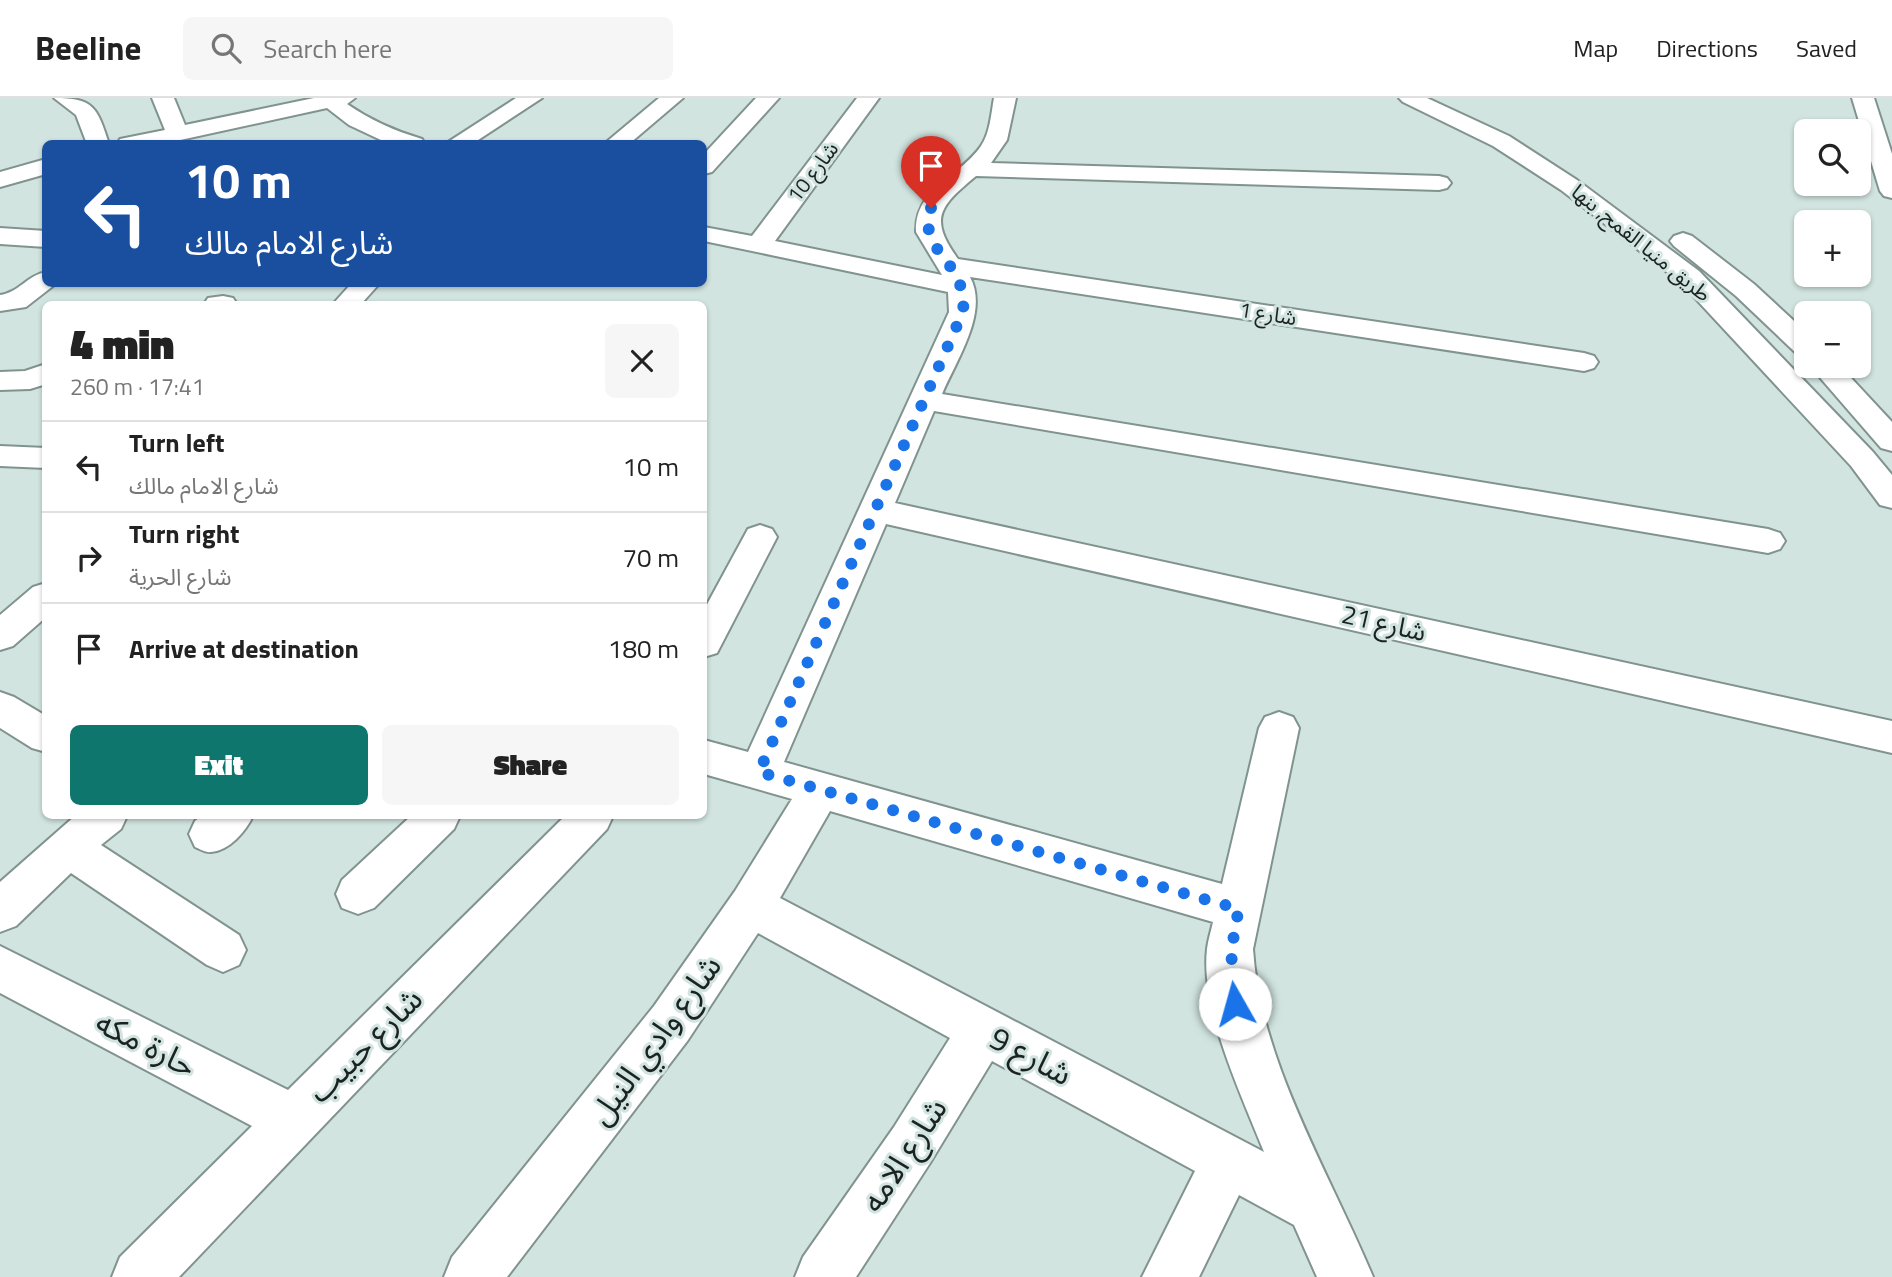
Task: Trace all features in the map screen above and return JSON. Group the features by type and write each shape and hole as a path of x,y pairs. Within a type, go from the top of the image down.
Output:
{"main road":[{"path":"65,98 87,113 97,140"},
{"path":"469,140 531,98"},
{"path":"620,140 672,98"},
{"path":"707,164 768,98"},
{"name":"شارع 10","path":"759,246 868,98"},
{"path":"759,772 963,312 957,276 930,237 928,218 937,200 973,169 994,143 1005,98"},
{"name":"طريق منيا القمح, بنها","path":"1410,98 1501,141 1569,185 1690,277 1862,459 1892,497"},
{"name":"طريق منيا القمح, بنها","path":"1456,98 1517,130 1603,182"},
{"path":"1863,98 1892,191"},
{"path":"169,99 177,133"},
{"path":"146,140 177,133 222,133 334,99 348,114 395,140"},
{"path":"0,180 42,167"},
{"path":"973,169 1438,183"},
{"name":"طريق منيا القمح, بنها","path":"1661,222 1745,290 1794,336"},
{"name":"شارع 1","path":"707,235 759,246 957,276 1584,362"},
{"path":"0,236 42,239"},
{"path":"0,303 16,301 42,282"},
{"path":"348,301 363,287"},
{"path":"0,381 30,380 42,375"},
{"path":"1836,378 1892,441"},
{"path":"925,400 1768,541"},
{"path":"0,456 42,458"},
{"name":"شارع 21","path":"875,510 1892,737"},
{"path":"707,637 760,537"},
{"path":"0,636 42,599"},
{"path":"0,708 42,734"},
{"path":"1279,728 1230,949 1230,976 1242,1033 1311,1205 1345,1277"},
{"path":"707,758 1239,909"},
{"name":"شارع وادي النيل","path":"472,1277 671,1023 751,906 820,790"},
{"path":"0,911 102,819"},
{"path":"358,894 436,819"},
{"name":"شارع حبيب","path":"140,1277 291,1119 589,819"},
{"path":"68,848 223,950"},
{"name":"شارع 9","path":"751,906 1311,1205"},
{"name":"حارة مكه","path":"0,968 291,1119"},
{"name":"شارع الامه","path":"823,1277 912,1145 983,1031"},
{"path":"1170,1277 1228,1161"}],"route":[{"path":"931,208 927,227 930,237 958,276 964,299 963,312 759,772 1239,909 1230,949 1230,976 1235,1004"}]}
